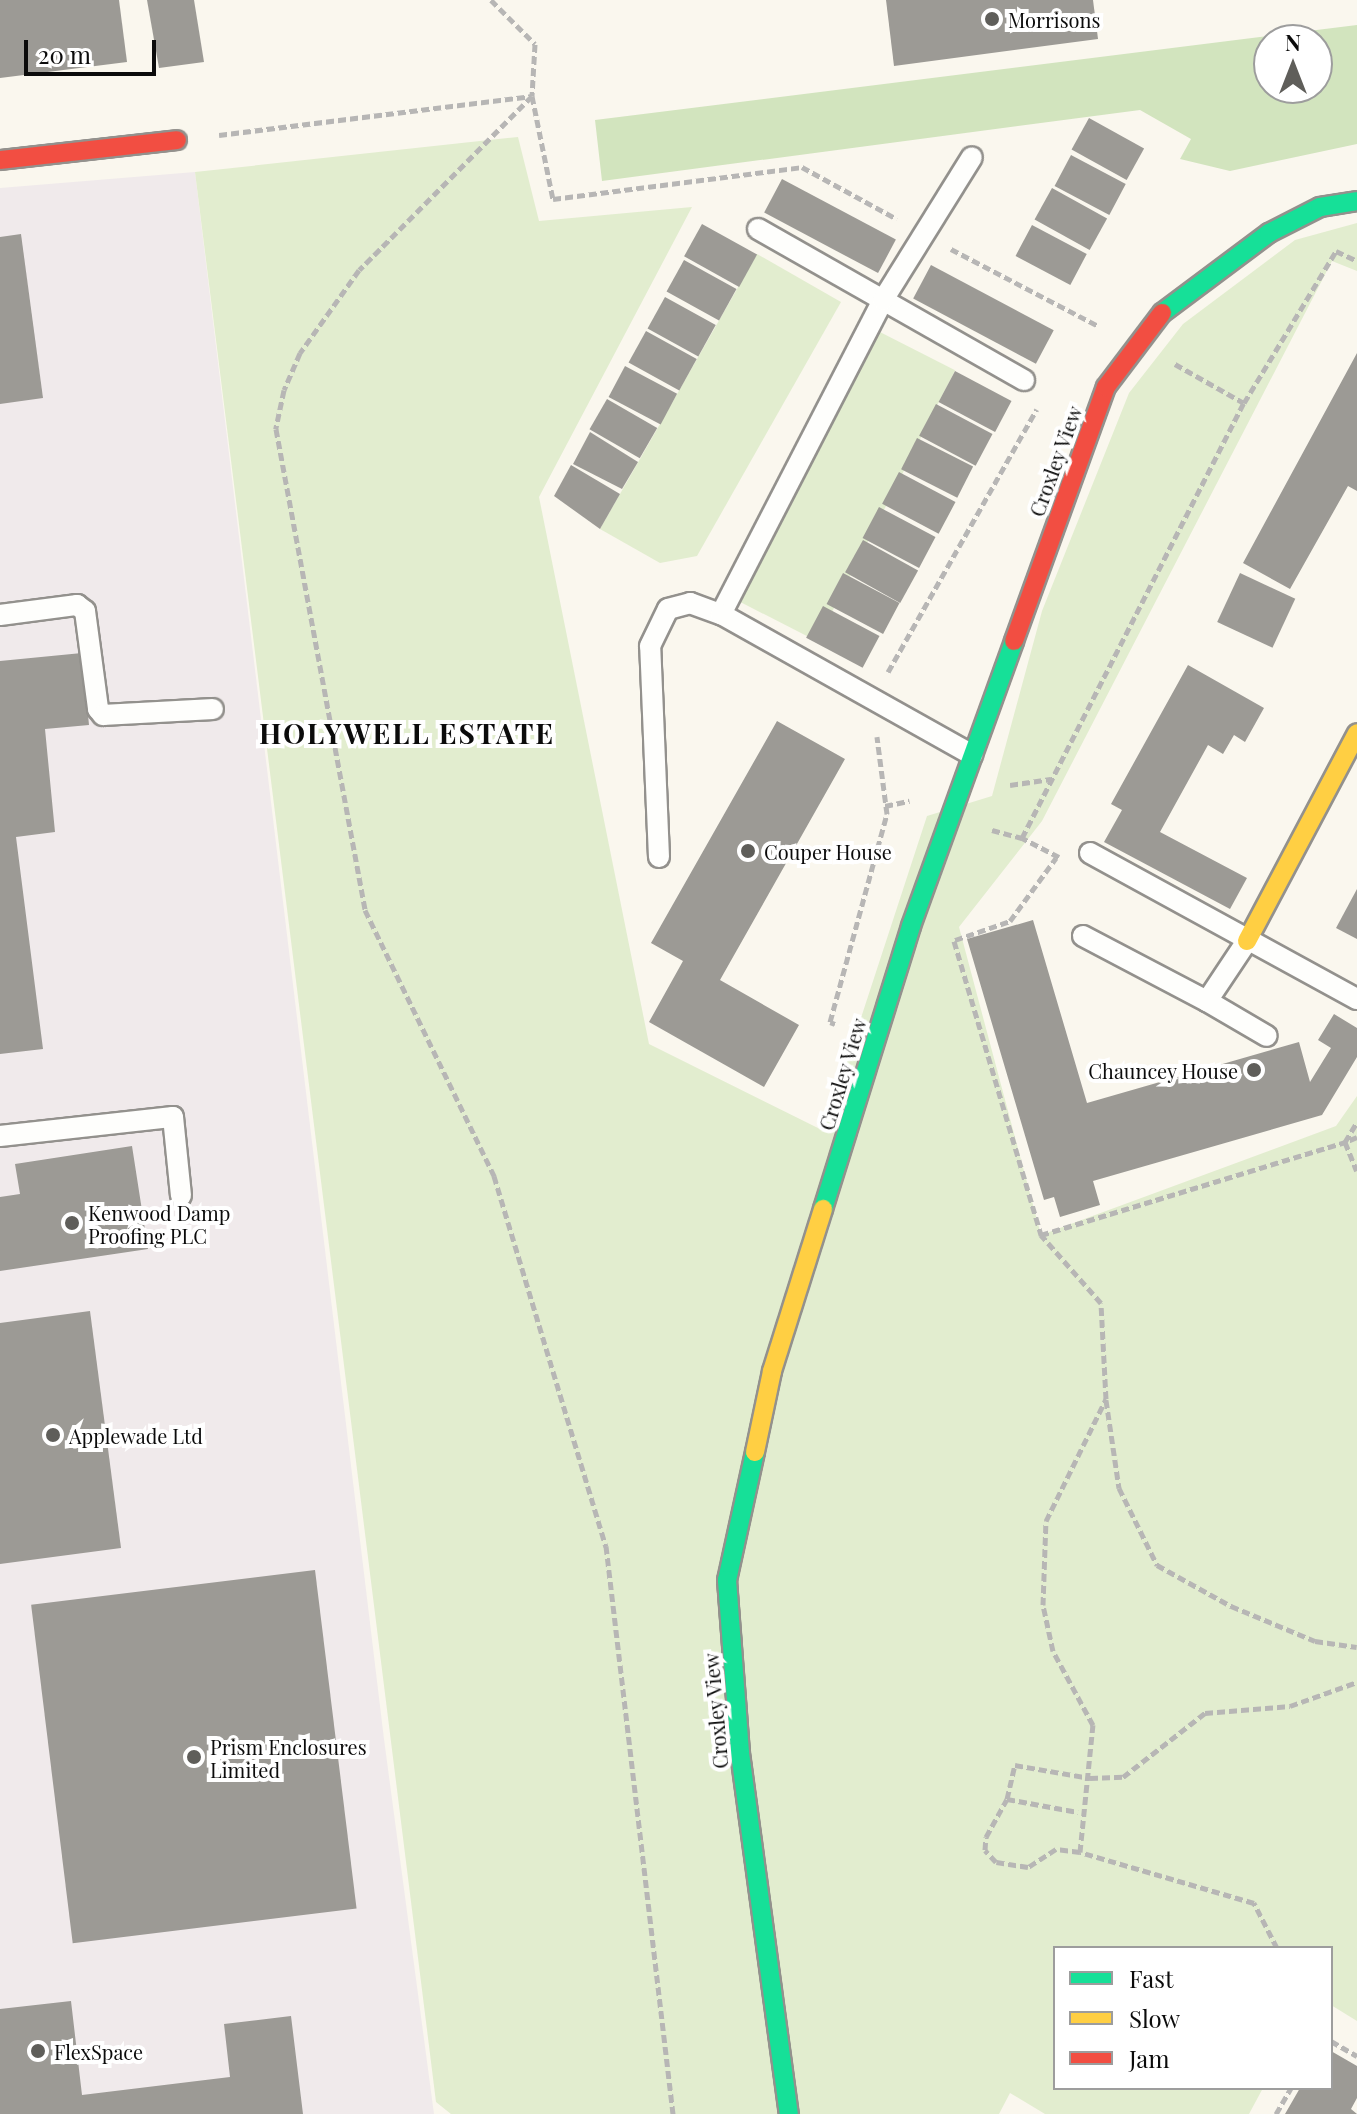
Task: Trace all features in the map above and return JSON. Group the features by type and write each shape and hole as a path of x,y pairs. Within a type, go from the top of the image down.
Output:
{"street":[{"path":"0,160 177,140"},
{"name":"Croxley View","path":"789,2114 740,1753 727,1580 772,1371 875,1041 972,755 1106,387 1159,315 1269,233 1320,207 1357,201"},
{"path":"1247,941 1357,733"}],"lane":[{"path":"721,614 883,300 972,157"},
{"path":"758,229 1024,380"},
{"path":"659,857 650,646 668,609 690,603 721,614 972,755"},
{"path":"0,615 77,605 85,611 98,709 103,715 213,709"},
{"path":"1090,853 1357,999"},
{"path":"1083,936 1267,1036"},
{"path":"1207,1001 1247,941"},
{"path":"0,1136 173,1117 181,1196"}],"path":[{"path":"491,0 535,44 532,96 359,270 300,353 284,390 276,429 365,910 494,1176 606,1546 673,2114"},
{"path":"177,140 532,96"},
{"path":"1090,853 1056,858 1022,838 1244,403 1336,251 1357,261"},
{"path":"1093,340 1104,329"},
{"path":"1139,344 1244,403"},
{"path":"875,1041 830,1022 887,814 873,698 1043,399"},
{"path":"954,941 1010,921 1056,858"},
{"path":"949,926 1041,1235 1101,1303 1106,1399 1119,1488 1157,1565 1231,1606 1315,1641 1357,1647"},
{"path":"1345,1142 1357,1122"},
{"path":"1041,1235 1357,1137"},
{"path":"1345,1142 1357,1171"},
{"path":"1080,1852 1090,1778 1093,1725 1053,1651 1043,1605 1046,1521 1106,1399"},
{"path":"1276,1946 1254,1903 1080,1852 1056,1849 1028,1867 996,1862 985,1850 986,1837 1007,1799 1015,1765 1090,1778 1123,1777 1205,1713 1290,1706 1357,1682"},
{"path":"1007,1799 1078,1812"},
{"path":"1333,2042 1357,2056"},
{"path":"1276,2114 1290,2090"}],"shaded area":[{"path":"195,172 384,1739 434,2114 0,2114 0,188"}],"green space":[{"path":"1357,25 1357,144 1230,171 1180,159 1191,139 1140,110 602,181 595,120 1253,38 1253,104 1333,104 1333,28"},
{"path":"518,137 539,221 692,207 539,497 649,1044 824,1131 927,816 992,796 1042,611 1129,393 1183,324 1295,240 1357,223 1357,271 1332,261 1042,821 959,927 1041,1235 1336,1126 1357,1096 1357,2021 1333,2006 1333,1946 1053,1946 1053,2090 1262,2090 1249,2114 1045,2114 1010,2093 999,2114 451,2114 436,2102 195,172"},
{"path":"757,254 841,302 697,556 660,563 600,529"},
{"path":"874,329 955,370 817,641 736,600"}],"building":[{"path":"0,0 119,0 127,62 0,78"},
{"path":"147,0 194,0 204,62 159,68"},
{"name":"Morrisons","path":"886,0 1093,0 1098,39 894,66"},
{"path":"1089,118 1144,149 1127,180 1072,149"},
{"path":"1071,155 1126,184 1109,215 1055,186"},
{"path":"782,179 896,240 878,273 764,213"},
{"path":"1052,188 1107,219 1090,250 1035,219"},
{"path":"702,224 757,255 739,287 684,256"},
{"path":"1032,225 1087,254 1070,285 1016,256"},
{"path":"21,234 43,398 0,404 0,237"},
{"path":"684,260 736,289 719,321 667,291"},
{"path":"931,265 1054,330 1036,364 913,299"},
{"path":"665,297 716,325 698,357 648,328"},
{"path":"646,331 697,359 679,391 629,362"},
{"path":"1357,353 1357,491 1348,486 1290,589 1243,563"},
{"path":"625,366 677,394 661,425 609,397"},
{"path":"955,371 1012,401 995,432 939,402"},
{"path":"607,399 657,428 640,458 590,429"},
{"path":"936,404 993,434 976,466 919,436"},
{"path":"590,432 638,462 622,489 573,464"},
{"path":"917,438 973,467 957,498 901,469"},
{"path":"571,465 620,494 600,529 554,496"},
{"path":"899,472 956,502 939,534 882,504"},
{"path":"879,507 936,537 919,568 863,538"},
{"path":"863,540 918,571 900,603 845,572"},
{"path":"843,573 900,603 883,634 827,604"},
{"path":"1240,573 1295,599 1272,648 1217,622"},
{"path":"823,606 880,636 863,668 806,638"},
{"path":"82,653 89,725 45,729 55,832 16,837 43,1049 0,1054 0,661"},
{"path":"1188,665 1264,708 1245,742 1234,735 1223,754 1208,745 1160,832 1247,878 1230,909 1104,842 1122,810 1111,804"},
{"name":"Couper House","path":"777,721 845,759 720,980 799,1025 764,1087 649,1022 683,961 651,943"},
{"path":"1357,889 1357,939 1336,928"},
{"name":"Chauncey House","path":"1033,920 1087,1103 1299,1042 1310,1082 1331,1048 1318,1040 1334,1014 1357,1028 1357,1057 1322,1115 1093,1181 1100,1205 1060,1217 1054,1197 1044,1200 967,939"},
{"name":"Kenwood Damp Proofing PLC","path":"132,1146 148,1249 0,1271 0,1197 20,1194 15,1164"},
{"name":"Applewade Ltd","path":"90,1311 121,1548 0,1564 0,1323"},
{"name":"Prism Enclosures Limited","path":"315,1570 357,1908 73,1943 31,1605"},
{"name":"FlexSpace","path":"71,2001 82,2095 230,2077 224,2024 291,2016 303,2114 0,2114 0,2009"},
{"path":"1333,2052 1357,2066 1357,2098 1351,2109 1357,2114 1285,2114 1299,2090 1333,2090"}],"traffic: fast":[{"path":"1162,313 1269,233 1320,207 1357,201"},
{"path":"823,1209 911,926 1014,641"},
{"path":"755,1452 727,1580 740,1753 789,2114"}],"traffic: slow":[{"path":"1247,941 1357,733"},
{"path":"755,1452 772,1371 823,1209"}],"traffic: jam":[{"path":"0,160 177,140"},
{"path":"1014,641 1106,387 1162,313"}],"place":[{"name":"Morrisons","path":"992,19"},
{"name":"Couper House","path":"748,851"},
{"name":"Chauncey House","path":"1254,1070"},
{"name":"Kenwood Damp Proofing PLC","path":"72,1223"},
{"name":"Applewade Ltd","path":"53,1435"},
{"name":"Prism Enclosures Limited","path":"194,1757"},
{"name":"FlexSpace","path":"38,2051"}],"district":[{"name":"HOLYWELL ESTATE","path":"407,733"}]}
